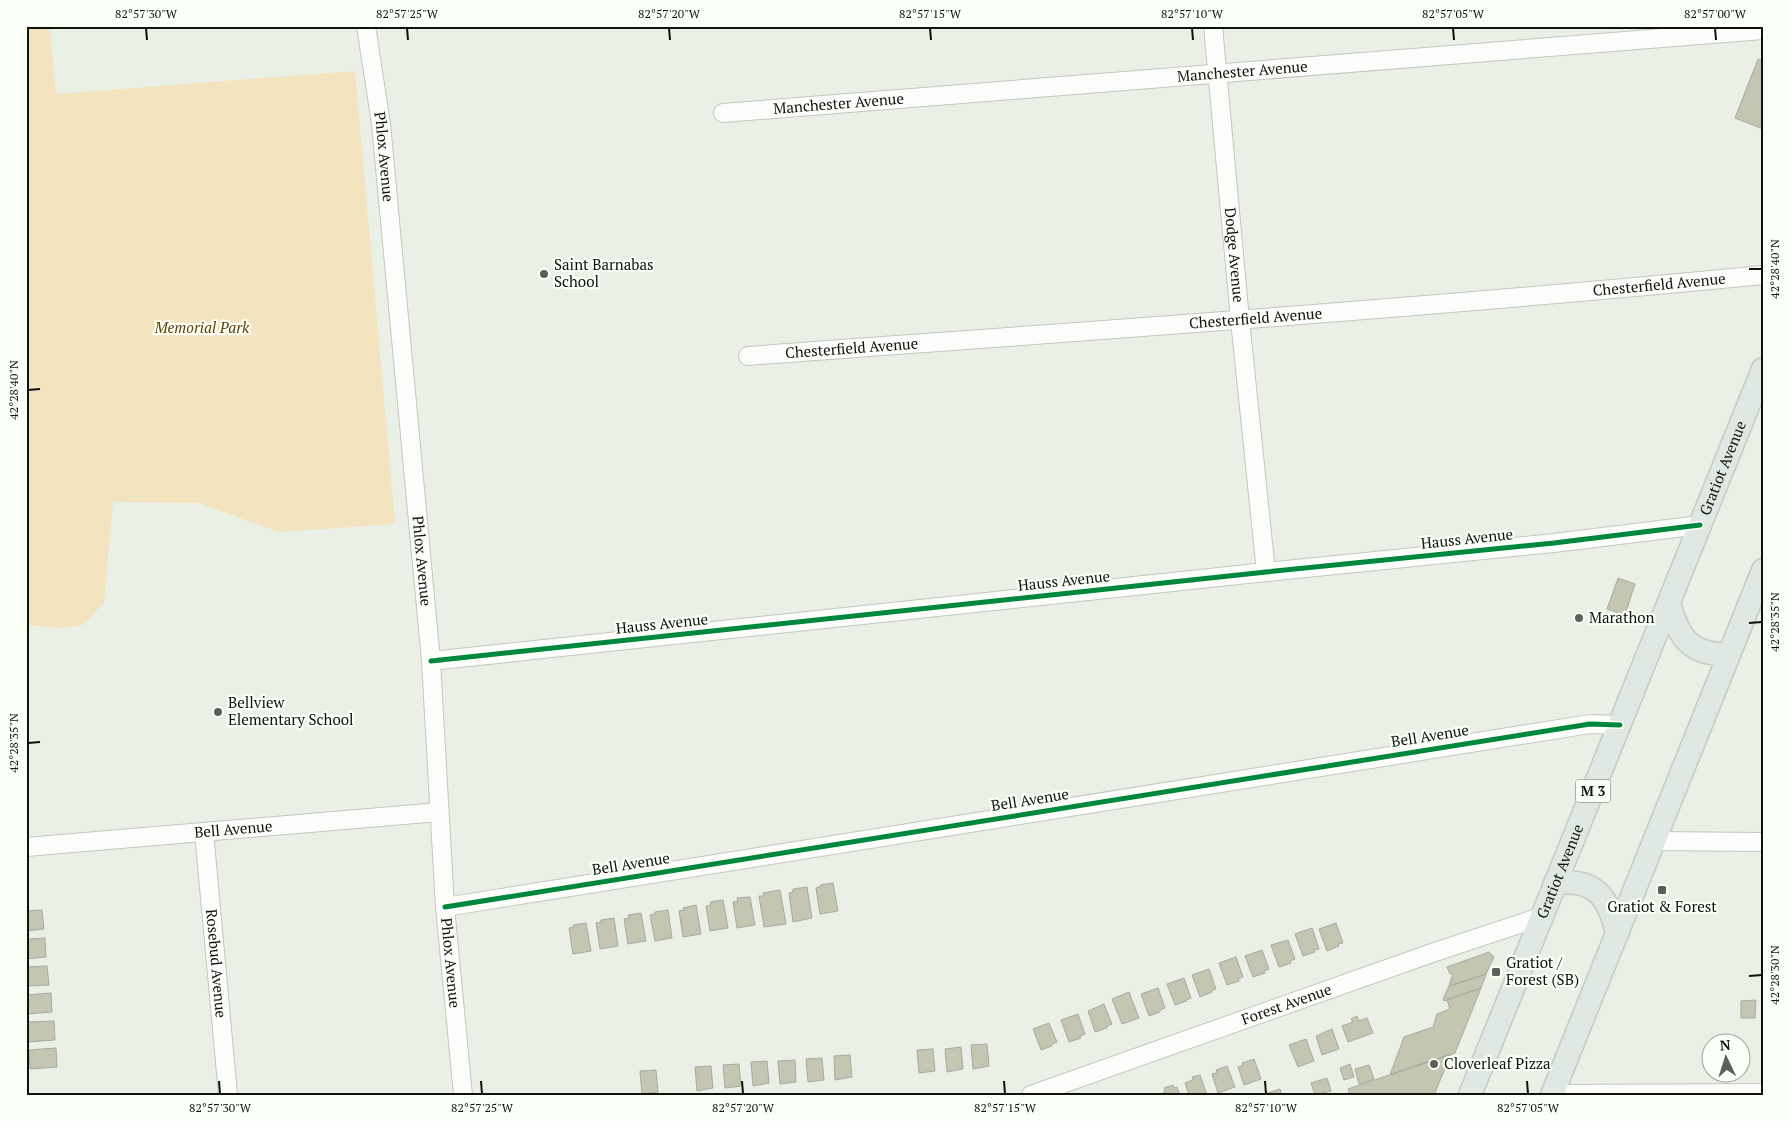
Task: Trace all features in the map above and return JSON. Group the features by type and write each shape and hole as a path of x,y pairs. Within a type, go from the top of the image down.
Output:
{"main road":[{"name":"Gratiot Avenue","path":"1470,1095 1763,368"},
{"path":"1553,1094 1763,570"},
{"path":"1669,602 1673,619 1691,645 1707,654 1729,654"},
{"path":"1556,884 1577,882 1595,890 1608,904 1617,934"}],"street":[{"name":"Phlox Avenue","path":"366,26 381,124 431,661 445,907 463,1095"},
{"name":"Dodge Avenue","path":"1213,26 1240,320 1266,572"},
{"name":"Manchester Avenue","path":"723,113 1763,30"},
{"name":"Chesterfield Avenue","path":"748,356 1240,320 1763,275"},
{"name":"Hauss Avenue","path":"431,661 1554,543 1700,525"},
{"name":"Bell Avenue","path":"445,907 1581,725 1620,725"},
{"name":"Bell Avenue","path":"26,847 439,812"},
{"name":"Rosebud Avenue","path":"204,832 228,1095"},
{"path":"1654,842 1763,842"},
{"name":"Forest Avenue","path":"1031,1095 1422,956 1542,916"},
{"path":"1553,1094 1763,1093"}],"green space":[{"name":"Memorial Park","path":"26,26 49,26 56,94 355,71 395,524 279,532 198,503 113,502 104,602 84,625 61,628 26,625"}],"building":[{"path":"1758,59 1763,61 1763,129 1735,118"},
{"path":"1618,578 1635,584 1625,615 1607,609"},
{"path":"833,883 838,911 820,914 816,888 820,887 820,885"},
{"path":"807,887 812,918 793,922 789,893 793,892 793,889"},
{"path":"780,890 786,924 764,927 759,896 764,896 763,893"},
{"path":"750,897 755,925 737,928 733,902 738,901 737,898"},
{"path":"723,900 728,928 710,931 706,906 711,905 710,902"},
{"path":"696,905 701,934 683,937 679,911"},
{"path":"42,910 44,929 26,931 26,911"},
{"path":"668,910 672,938 655,941 650,915 655,914 655,912"},
{"path":"641,913 646,941 628,944 624,919 629,918 628,915"},
{"path":"614,918 618,946 600,949 596,923 601,922 601,920"},
{"path":"586,923 591,951 573,954 569,928 574,927 573,925"},
{"path":"1336,923 1343,943 1327,951 1319,929"},
{"path":"1312,928 1319,949 1303,956 1295,934"},
{"path":"45,938 46,957 26,959 26,939"},
{"path":"1288,940 1295,959 1290,961 1291,963 1279,967 1271,945"},
{"path":"1262,950 1269,969 1264,971 1265,973 1253,977 1245,956"},
{"path":"1489,952 1494,957 1486,974 1449,986 1453,973 1450,974 1447,967"},
{"path":"1236,957 1243,977 1238,979 1239,981 1227,985 1219,963"},
{"path":"47,966 49,985 26,986 26,967"},
{"path":"1209,969 1216,989 1200,997 1192,975"},
{"path":"1486,974 1481,988 1444,1001 1443,999 1449,986"},
{"path":"1184,978 1191,998 1175,1005 1167,984"},
{"path":"1158,988 1165,1008 1149,1016 1141,994"},
{"path":"1481,988 1455,1053 1390,1075 1404,1037 1433,1027 1437,1014 1450,1009 1447,1000"},
{"path":"1129,992 1139,1018 1122,1024 1112,999"},
{"path":"51,993 52,1012 26,1014 26,995"},
{"path":"1756,1000 1755,1018 1741,1018 1741,1001"},
{"path":"1104,1004 1112,1024 1095,1032 1088,1011"},
{"path":"1078,1014 1085,1034 1080,1036 1081,1038 1069,1042 1061,1020"},
{"path":"1357,1016 1359,1021 1367,1018 1373,1033 1348,1042 1342,1026 1353,1022 1351,1019"},
{"path":"54,1021 55,1040 28,1042 27,1022"},
{"path":"1049,1023 1057,1042 1041,1050 1033,1029"},
{"path":"1332,1029 1339,1049 1322,1055 1316,1036"},
{"path":"1306,1039 1314,1061 1298,1067 1289,1045"},
{"path":"987,1044 989,1066 973,1069 971,1045"},
{"path":"961,1047 963,1069 947,1072 945,1049"},
{"path":"56,1048 57,1067 30,1069 29,1050"},
{"path":"933,1049 935,1071 919,1073 917,1050"},
{"name":"Cloverleaf Pizza","path":"1451,1054 1434,1095 1350,1095 1348,1089"},
{"path":"850,1055 852,1077 835,1080 834,1056"},
{"path":"822,1058 824,1080 808,1082 806,1059"},
{"path":"1254,1059 1261,1079 1244,1085 1238,1067 1243,1065 1242,1063"},
{"path":"795,1060 796,1082 780,1084 778,1061"},
{"path":"767,1061 769,1083 753,1086 751,1062"},
{"path":"739,1064 741,1086 725,1088 723,1065"},
{"path":"1350,1064 1354,1077 1344,1080 1340,1068"},
{"path":"1369,1065 1374,1079 1359,1084 1355,1069"},
{"path":"711,1066 713,1088 697,1091 695,1067"},
{"path":"1227,1066 1235,1087 1218,1093 1212,1074 1217,1073 1216,1070"},
{"path":"656,1070 658,1092 642,1094 640,1071"},
{"path":"1200,1075 1207,1095 1189,1095 1185,1083 1193,1080 1192,1077"},
{"path":"1327,1078 1331,1091 1315,1095 1311,1083"},
{"path":"1173,1085 1174,1088 1177,1087 1180,1095 1159,1095 1165,1092 1164,1088"},
{"path":"1280,1089 1282,1095 1264,1095 1264,1094"}],"cycle path":[{"path":"431,661 1554,543 1700,525"},
{"path":"445,907 1590,724 1620,725"}],"place":[{"name":"Saint Barnabas School","path":"544,274"},
{"name":"Marathon","path":"1579,618"},
{"name":"Bellview Elementary School","path":"218,712"},
{"name":"Gratiot & Forest","path":"1662,890"},
{"name":"Gratiot / Forest (SB)","path":"1496,972"},
{"name":"Cloverleaf Pizza","path":"1434,1064"}]}
